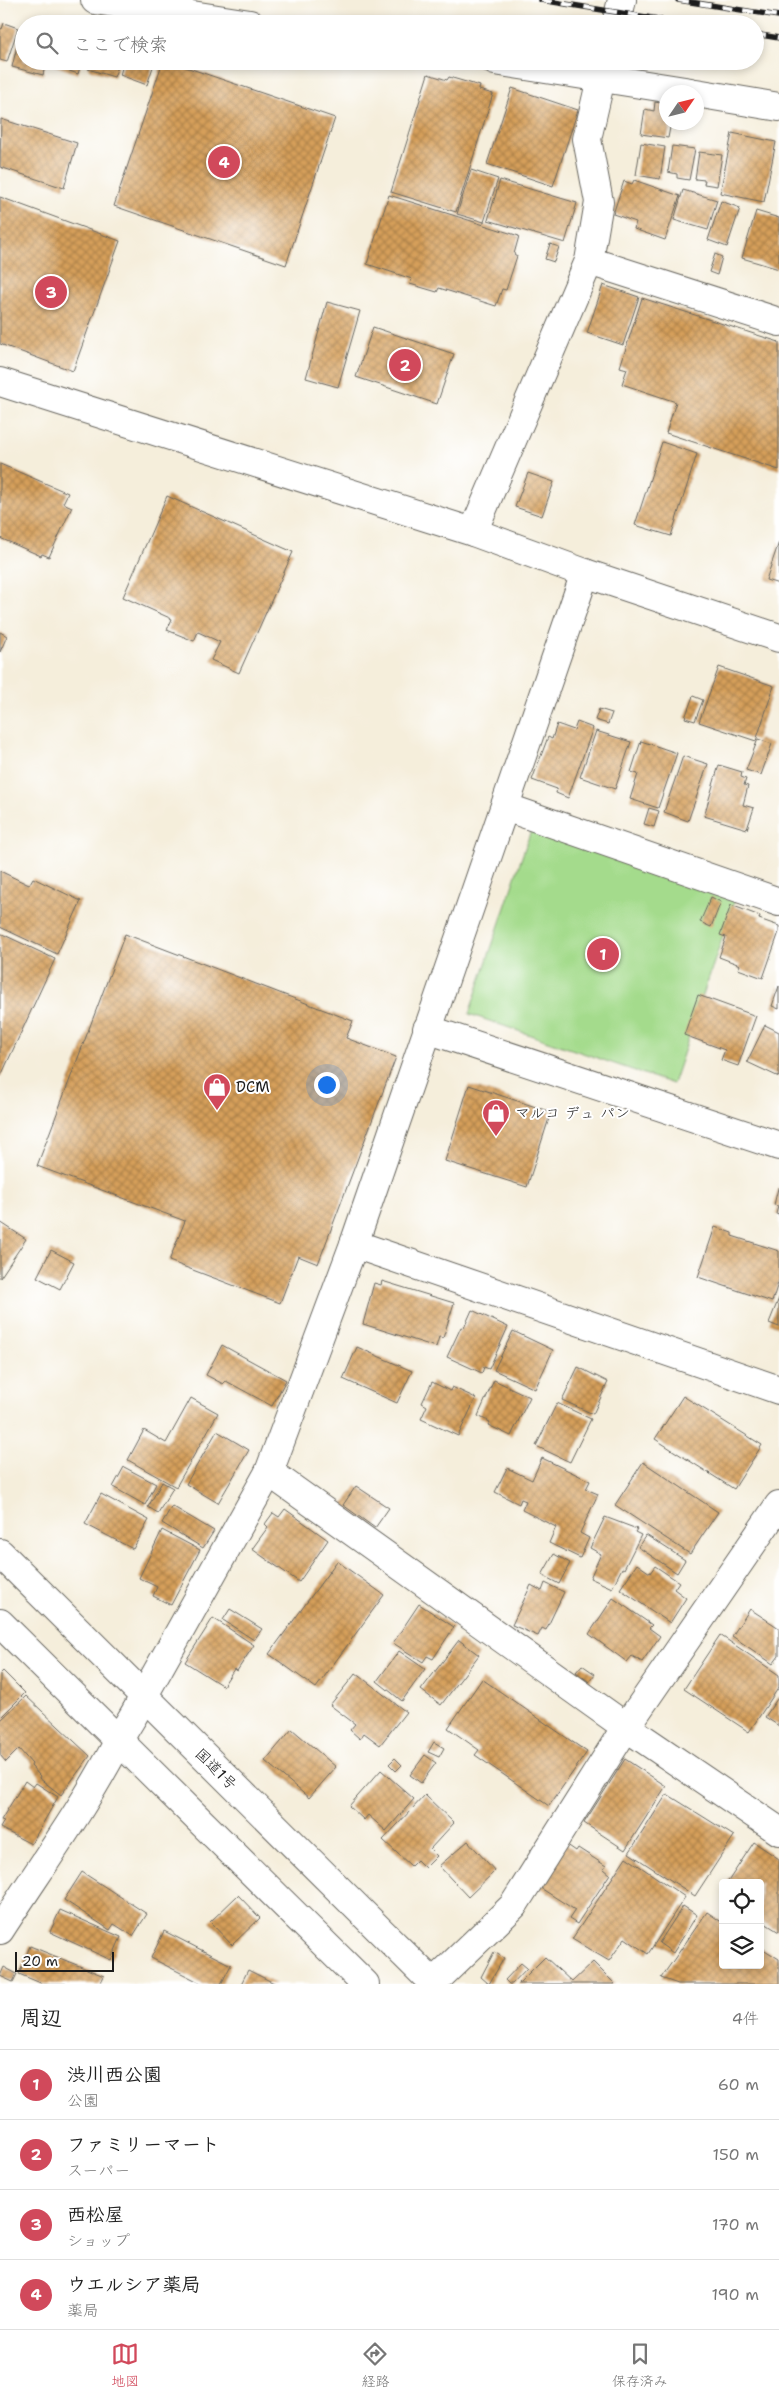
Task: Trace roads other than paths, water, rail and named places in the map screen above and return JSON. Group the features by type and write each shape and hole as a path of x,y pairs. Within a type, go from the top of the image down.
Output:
{"main road":[{"path":"100,0 194,15"},
{"path":"618,15 622,0"},
{"path":"473,532 589,261 599,202 587,139 603,70"},
{"path":"607,70 664,85"},
{"path":"704,94 779,107"},
{"path":"589,261 779,322"},
{"path":"0,382 473,532 585,573 779,638"},
{"path":"0,1930 99,1780 118,1741 135,1714 143,1696 269,1472 354,1244 585,573"},
{"path":"505,807 779,902"},
{"path":"427,1029 779,1146"},
{"path":"354,1244 779,1390"},
{"path":"269,1472 626,1727 779,1831"},
{"path":"433,1983 513,1906 626,1727 779,1505"},
{"name":"国道1号","path":"0,1553 433,1983"},
{"path":"0,1623 365,1984"}],"railway":[{"path":"541,0 634,15"},
{"path":"678,0 779,16"},
{"path":"764,36 779,38"}],"place":[{"name":"ウエルシア薬局","path":"224,162"},
{"name":"西松屋","path":"51,292"},
{"name":"ファミリーマート","path":"405,365"},
{"name":"渋川西公園","path":"603,954"},
{"name":"DCM","path":"217,1111"},
{"name":"マルコ デュ パン","path":"496,1137"}]}
